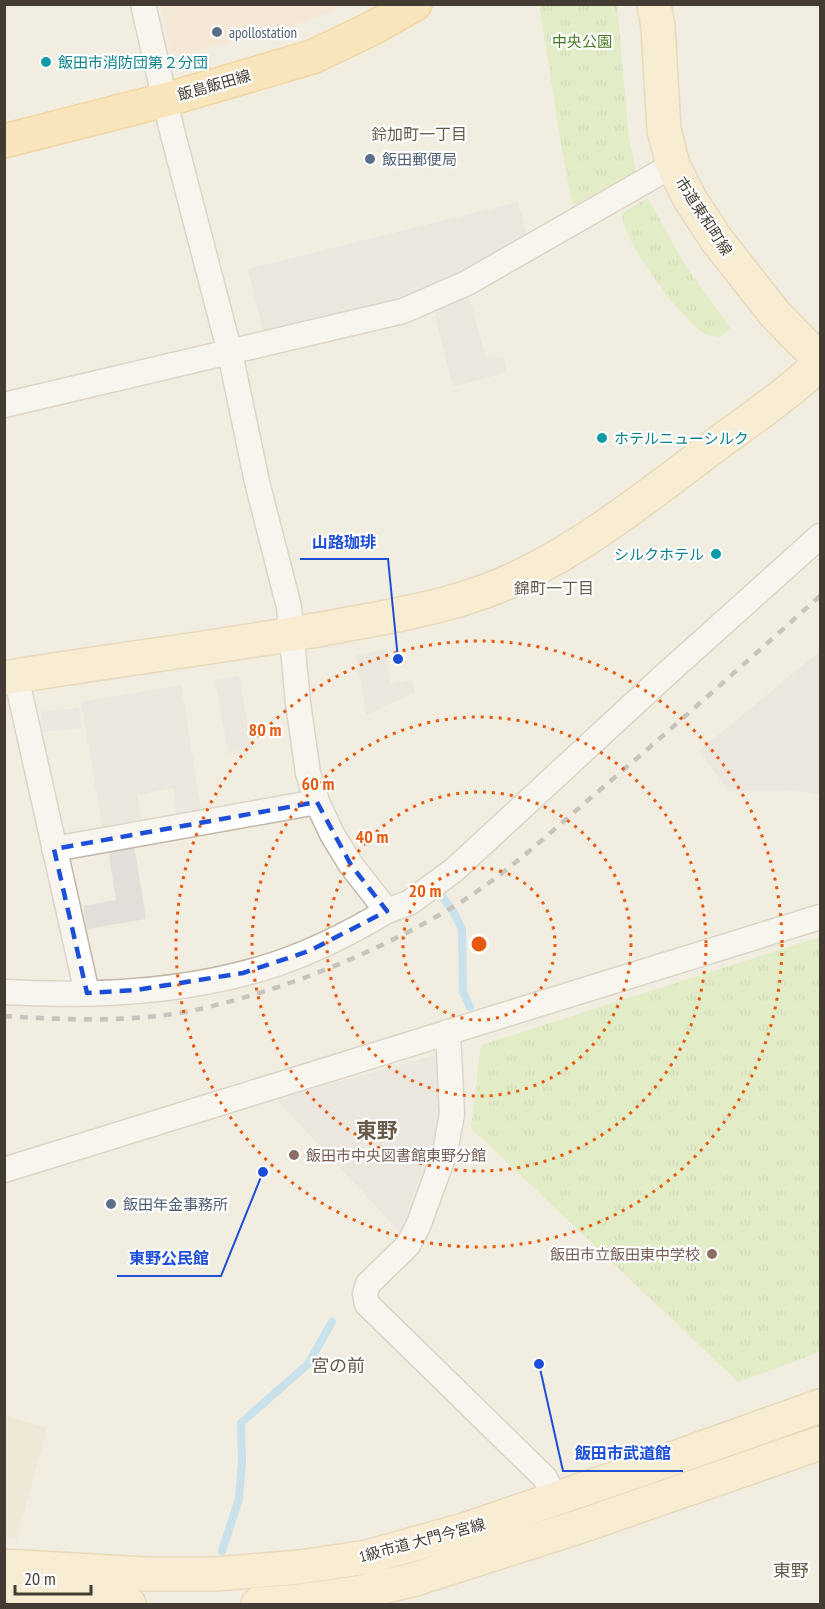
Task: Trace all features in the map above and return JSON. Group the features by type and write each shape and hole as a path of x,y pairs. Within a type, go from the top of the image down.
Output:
{"main road":[{"name":"飯島飯田線","path":"4,141 165,100 312,57 371,29 415,4"}],"street":[{"path":"143,4 165,100 230,353 256,482 289,607 303,747 308,773 317,802 332,834 351,866 387,911"},
{"name":"市道東和町線","path":"654,4 658,27 664,130 672,165 690,199 716,239 817,372"},
{"path":"4,405 403,311 467,283 672,165"},
{"path":"87,993 54,849 10,677 293,634 434,607 471,597 518,577 563,552 640,501 817,372"},
{"path":"4,992 87,993 136,990 243,973 309,951 387,911 409,903 454,870 820,536"},
{"path":"54,849 317,802"},
{"path":"4,1170 820,917"},
{"path":"448,1032 452,1114 445,1152 418,1226 408,1245 368,1284 365,1294 367,1304 544,1478 555,1499"},
{"name":"1級市道 大門今宮線","path":"4,1566 145,1574 216,1574 300,1567 367,1557 464,1530 820,1406"},
{"path":"258,1605 356,1593 412,1580 584,1525 820,1443"},
{"path":"4,1599 129,1605"}],"highlighted area":[{"path":"317,802 351,865 387,911 309,951 243,973 136,990 87,993 54,849"}],"shaded area":[{"name":"apollostation","path":"160,4 346,5 298,24 187,54 171,54"},
{"path":"518,202 528,240 423,290 345,313 263,331 248,269"},
{"path":"469,296 486,359 504,356 507,372 453,387 434,311"},
{"path":"385,650 391,684 412,680 415,693 366,715 356,655"},
{"path":"820,651 820,795 795,790 729,791 699,751"},
{"path":"239,676 252,749 228,753 215,680"},
{"path":"181,685 202,814 177,819 174,788 137,795 142,825 103,832 81,702"},
{"path":"79,708 81,728 43,732 40,712"},
{"path":"134,845 146,919 87,929 83,906 116,900 108,850"},
{"path":"436,1055 443,1115 400,1232 276,1099"},
{"path":"5,1416 47,1428 17,1539 5,1537"}],"green space":[{"name":"中央公園","path":"539,5 617,5 629,138 636,172 573,206 563,155"},
{"path":"648,198 685,265 730,328 721,337 703,333 680,311 654,278 632,242 622,213"},
{"name":"飯田市立飯田東中学校","path":"820,937 820,1352 738,1382 471,1128 481,1045"}],"waterway":[{"path":"443,898 449,906"},
{"path":"453,911 462,929 463,992 470,1007"},
{"path":"222,1551 239,1499 242,1462 241,1423 308,1364 332,1322"}],"railway":[{"path":"4,1016 127,1018 152,1017 200,1009 296,981 389,942 467,898 520,859 820,596"}],"place":[{"name":"apollostation","path":"217,32"},
{"name":"飯田市消防団第２分団","path":"46,62"},
{"name":"飯田郵便局","path":"370,159"},
{"name":"ホテルニューシルク","path":"602,438"},
{"name":"シルクホテル","path":"716,554"},
{"name":"山路珈琲","path":"398,659"},
{"name":"飯田市中央図書館東野分館","path":"294,1155"},
{"name":"東野公民館","path":"263,1172"},
{"name":"飯田年金事務所","path":"111,1204"},
{"name":"飯田市立飯田東中学校","path":"712,1254"},
{"name":"飯田市武道館","path":"539,1364"}],"district":[{"name":"鈴加町一丁目","path":"419,134"},
{"name":"錦町一丁目","path":"554,588"},
{"name":"東野","path":"377,1130"},
{"name":"宮の前","path":"338,1365"},
{"name":"東野","path":"791,1570"}]}
